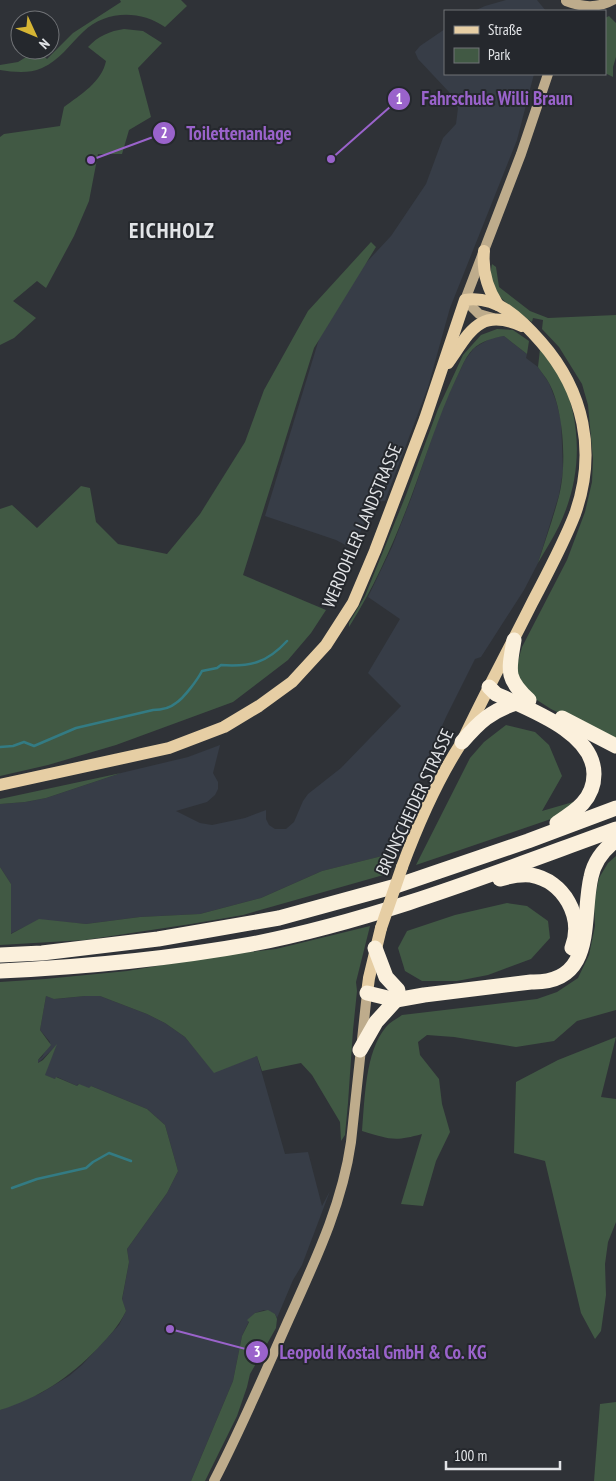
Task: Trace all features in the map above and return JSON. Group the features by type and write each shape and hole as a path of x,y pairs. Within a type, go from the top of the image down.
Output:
{"highway":[{"path":"514,640 510,660 511,677 523,702 580,740 588,751 594,771 593,785 585,803 575,812 528,841"},
{"path":"491,682 496,694 523,702 616,746"},
{"path":"462,742 476,726 497,710 523,702"},
{"path":"0,955 42,953 158,939 279,918 396,886 528,841 616,808"},
{"path":"0,971 129,961 252,944 342,922 431,896 616,829"},
{"path":"367,993 379,988 397,995 424,995 531,982 543,983 560,976 570,968 578,957 586,935 589,889 593,869 601,855 616,840"},
{"path":"431,896 457,893 516,875 538,877 558,888 568,900 574,914 576,929 573,944 567,958 557,969 531,982"},
{"path":"376,948 386,977 397,995"},
{"path":"360,1050 376,1022 397,995"}],"main road":[{"path":"565,4 588,6 614,0"},
{"path":"601,10 614,0"},
{"path":"465,300 521,154 548,75"},
{"path":"484,250 483,265 486,279 498,305"},
{"name":"BRUNSCHEIDER STRASSE","path":"214,1481 230,1450 320,1251 337,1205 352,1142 367,993 376,948 391,894 408,850 444,773 462,742 560,549 575,514 582,488 585,455 583,422 571,384 557,361 528,329 498,305 483,300 465,300"},
{"name":"BRUNSCHEIDER STRASSE","path":"465,300 479,314 528,329"},
{"name":"WERDOHLER LANDSTRASSE","path":"0,785 169,748 224,727 260,706 292,682 326,645 353,603 425,419 465,300"},
{"path":"438,377 467,335 476,327 493,318"}],"shaded area":[{"path":"506,0 537,0 545,10 476,10"},
{"path":"444,30 444,75 534,75 517,140 450,308 428,387 385,501 373,502 354,547 349,547 336,540 265,516 319,339 364,265 391,236 426,184 443,138 456,124 458,108 449,92 418,59 415,52 420,46"},
{"path":"504,336 527,354 526,358 538,367 549,383 556,401 561,420 563,471 559,495 538,563 524,590 481,657 475,659 446,717 422,771 415,797 394,853 322,871 261,898 200,914 140,917 86,924 39,920 10,934 11,884 0,867 0,804 46,798 121,773 188,757 220,745 213,773 218,782 218,789 215,795 207,802 176,811 200,823 212,825 245,818 266,810 266,819 269,825 275,829 286,829 294,822 308,794 341,768 401,706 368,673 400,619 368,597 392,547 412,496 442,408 465,360 474,348 491,338"},
{"path":"46,996 55,999 100,996 147,1014 165,1023 185,1037 214,1072 257,1056 285,1154 308,1152 322,1206 330,1191 302,1265 293,1280 277,1318 275,1314 264,1310 255,1313 248,1320 242,1336 233,1381 191,1481 0,1481 0,1410 41,1393 69,1376 82,1365 119,1325 126,1311 122,1300 129,1262 127,1249 167,1193 178,1171 165,1125 147,1109 91,1086 89,1089 57,1077 55,1079 44,1075 56,1046 38,1063 50,1042 40,1030"}],"green space":[{"path":"120,0 181,0 187,6 165,27 155,21 134,15 112,16 92,25 60,56 60,46 73,33 121,2"},
{"path":"609,16 616,23 616,57 613,77 606,74 606,18"},
{"path":"124,29 143,31 162,43 138,68 151,117 129,130 122,154 98,154 89,201 74,236 46,288 37,281 13,301 36,318 14,338 0,345 0,137 4,134 60,126 64,107 90,87 104,69 106,61 88,47 105,35"},
{"path":"21,60 55,60 37,70 16,72 0,70 0,65"},
{"path":"371,242 376,247 314,348 243,575 326,610 311,633 288,660 233,702 116,745 48,765 0,776 0,509 12,505 37,528 81,486 90,488 96,522 118,544 167,554 200,514 245,442 264,390 308,311"},
{"path":"492,264 496,267 499,287 530,311 548,318 616,315 616,741 551,709 526,693 517,678 517,665 522,647 567,560 585,512 592,482 593,459 588,405 582,384 559,347 542,329 543,320 533,318 532,322 508,304 497,292 491,280"},
{"path":"497,329 513,330 529,341 527,354 504,336 480,344 473,349 463,363 443,408 391,547 376,580 349,627 349,623 365,596 438,409 463,355 481,335"},
{"path":"540,349 559,373 568,395 576,433 577,452 576,470 567,508 557,531 538,563 559,496 563,469 561,423 554,394 538,367"},
{"path":"506,725 535,732 549,745 562,776 542,811 580,800 567,811 551,819 416,865 470,758 484,742"},
{"path":"121,773 46,798 0,804 0,799"},
{"path":"394,853 387,874 243,915 85,940 0,945 0,867 11,884 11,934 39,919 86,924 140,917 200,914 261,898 322,871"},
{"path":"616,856 616,1010 577,1021 554,1041 516,1047 454,1037 427,1035 418,1042 420,1055 439,1079 442,1104 450,1132 436,1161 423,1206 401,1204 422,1134 398,1139 362,1131 367,1076 379,1037 388,1025 402,1015 537,999 557,992 578,978 589,955 595,926 594,903 599,878 608,863"},
{"path":"507,903 527,906 548,921 550,938 531,959 488,975 457,981 422,981 405,971 398,948 407,931 455,915"},
{"path":"370,926 356,982 357,991 345,1135 341,1141 340,1122 312,1075 301,1063 262,1071 257,1056 214,1073 185,1037 165,1023 147,1014 100,996 54,999 46,996 40,1030 51,1045 38,1060 38,1063 57,1044 45,1075 55,1079 56,1077 77,1086 79,1084 89,1088 91,1086 147,1109 165,1125 178,1171 167,1193 127,1249 129,1262 122,1299 126,1311 117,1326 87,1358 65,1377 41,1393 0,1410 0,982 127,971 222,955 276,949"},
{"path":"616,1037 601,1097 616,1099 616,1222 608,1242 605,1264 606,1295 601,1331 595,1339 581,1313 545,1161 514,1153 516,1082 558,1060"},
{"path":"268,1310 275,1314 277,1319 276,1328 250,1374 237,1416 205,1481 191,1481 233,1381 242,1336 249,1322 247,1320 255,1313"},
{"path":"616,1402 616,1481 594,1481 600,1404"}],"waterway":[{"path":"0,747 13,746 24,742 34,746 76,728 174,705 183,697 202,671 217,668 221,665 241,665 257,662 265,659 287,641"},
{"path":"12,1188 37,1179 86,1168 109,1153 131,1161"}],"place":[{"name":"Fahrschule Willi Braun","path":"331,159"},
{"name":"Toilettenanlage","path":"91,160"},
{"name":"Leopold Kostal GmbH & Co. KG","path":"170,1329"}],"district":[{"name":"EICHHOLZ","path":"172,230"}]}
